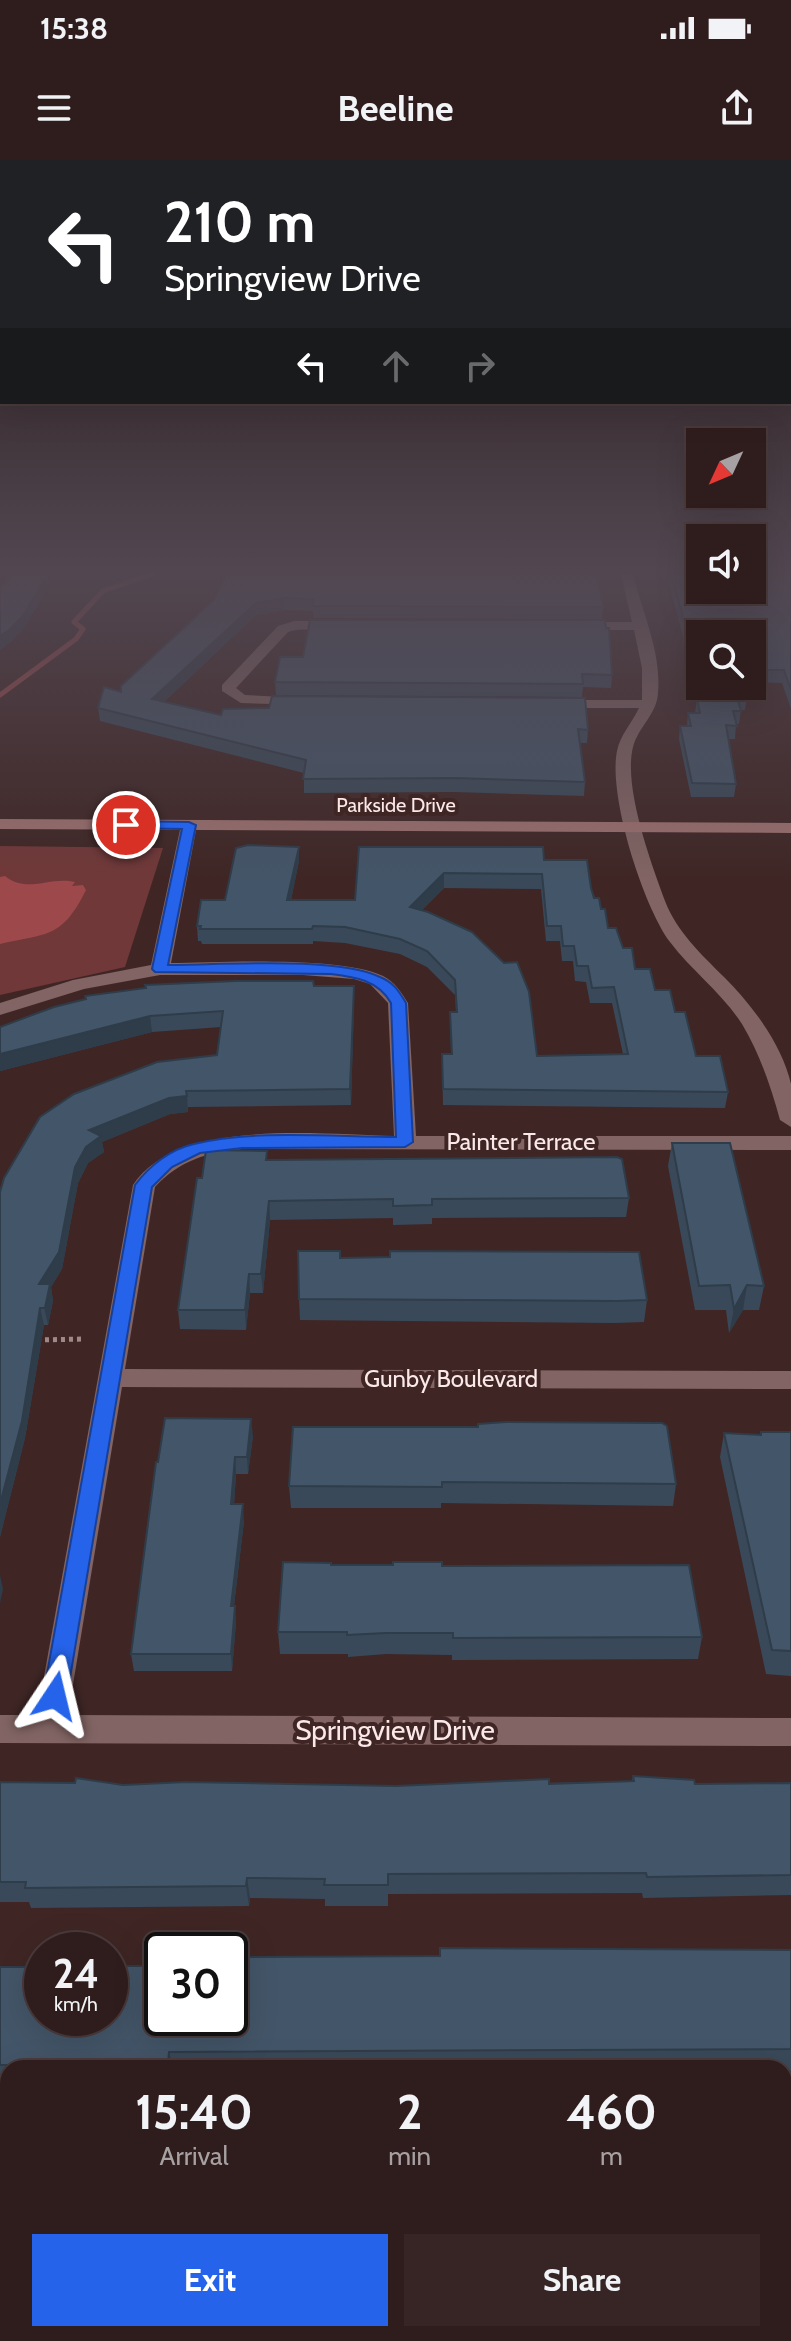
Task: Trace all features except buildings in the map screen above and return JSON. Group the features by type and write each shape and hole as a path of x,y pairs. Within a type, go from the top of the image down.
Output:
{"main road":[{"name":"Parkside Drive","path":"0,824 791,828"}],"street":[{"path":"239,676 227,688 241,699 322,702"},
{"path":"650,676 649,704 629,738 623,759 636,829 664,920 693,958 730,995 762,1039 773,1060 791,1120"},
{"path":"535,703 649,704"},
{"path":"160,969 189,825"},
{"path":"0,1009 80,984 160,969 317,969 356,973 377,980 391,991 398,1003 405,1142"},
{"name":"Painter Terrace","path":"50,1729 144,1185 166,1163 196,1148 222,1144 791,1143"},
{"name":"Gunby Boulevard","path":"111,1378 791,1380"},
{"name":"Springview Drive","path":"0,1729 791,1732"}],"path":[{"path":"28,1340 84,1339"}],"shaded area":[{"path":"0,846 163,848 125,967 0,995"},
{"path":"5,876 22,884 75,882 72,886 83,885 86,890 69,917 52,931 0,944 0,877"}],"waterway":[{"path":"0,695 26,676"}],"route":[{"path":"55,1696 144,1185 166,1163 196,1148 242,1142 405,1142 398,1003 391,991 377,980 331,970 160,969 189,825 126,825"}]}
